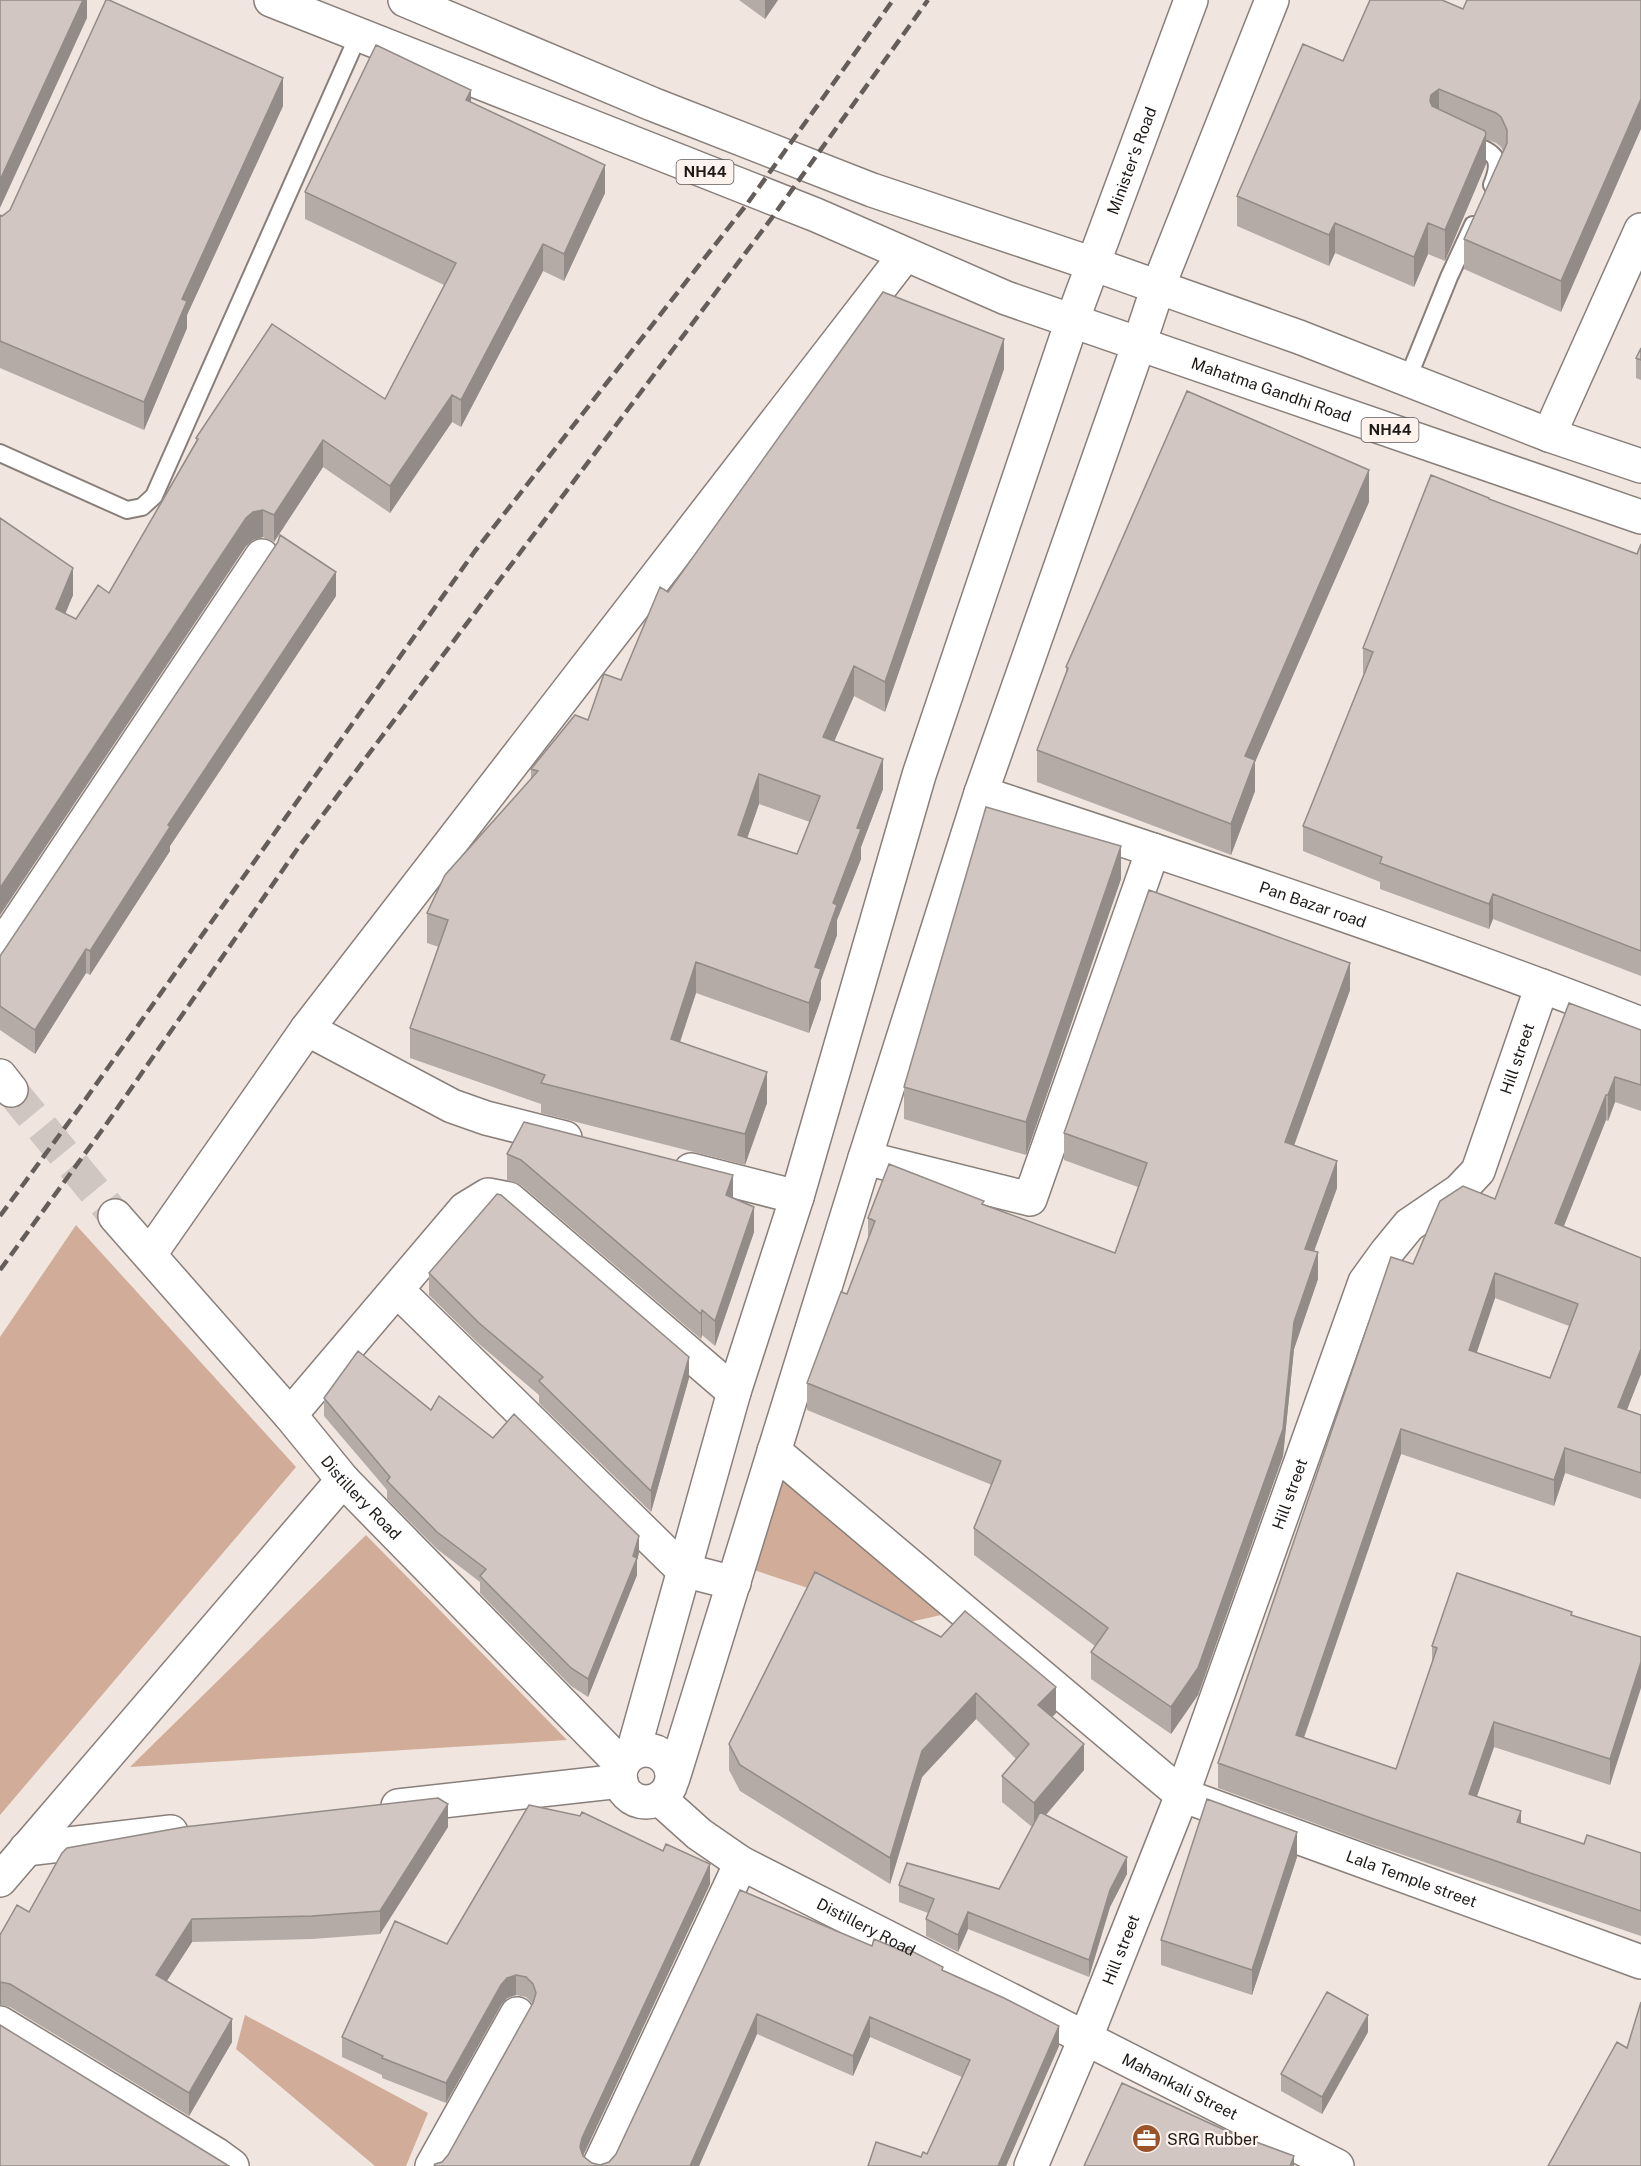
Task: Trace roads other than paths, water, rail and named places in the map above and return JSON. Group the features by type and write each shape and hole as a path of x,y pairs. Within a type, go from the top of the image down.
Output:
{"main road":[{"name":"NH44","path":"271,0 816,215 1006,298 1139,344"},
{"name":"NH44","path":"405,0 438,6 756,146 872,190 1093,264 1299,337 1549,435 1641,466"},
{"name":"Minister's Road","path":"625,1766 684,1570 734,1392 797,1197 919,775 1072,321 1191,0"},
{"path":"666,1788 734,1583 864,1158 981,793 1158,287 1272,0"},
{"path":"1549,435 1641,230"},
{"path":"150,1254 307,1029 905,255"},
{"name":"Mahatma Gandhi Road","path":"1139,344 1641,517"},
{"path":"0,949 262,556"},
{"name":"Pan Bazar road","path":"981,793 1153,850 1542,986 1641,1024"},
{"path":"864,1158 1030,1199 1153,850"},
{"name":"Hill street","path":"1030,2166 1086,2037 1182,1795 1365,1282 1409,1225 1460,1191 1478,1171 1542,986"},
{"path":"307,1029 452,1106 486,1118 590,1144"},
{"path":"658,1162 797,1197"},
{"path":"290,1415 465,1209 488,1195 509,1199 734,1392"},
{"name":"Distillery Road","path":"116,1216 290,1415 343,1480 625,1766"},
{"path":"397,1290 684,1570 734,1583"},
{"path":"774,1451 1182,1795"},
{"path":"0,1880 343,1480"},
{"name":"Distillery Road","path":"640,1749 657,1751 669,1762 666,1788 652,1802 636,1800 623,1789 625,1766 640,1749"},
{"path":"371,1810 625,1766"},
{"name":"Distillery Road","path":"666,1788 699,1834 741,1863 1086,2037"},
{"name":"Lala Temple street","path":"1182,1795 1641,1962"},
{"path":"26,1849 205,1828"},
{"path":"599,2166 741,1863"},
{"path":"432,2166 517,2014"},
{"path":"0,2023 220,2162"},
{"name":"Mahankali Street","path":"1086,2037 1336,2166"}],"lane":[{"path":"0,453 127,510 142,507 154,496 358,36"},
{"path":"1408,378 1449,277 1493,183 1497,169 1497,161 1492,153 1450,134"}],"tunnel":[{"path":"11,1090 115,1216"}],"railway":[{"path":"0,1216 475,551 747,204 893,0"},
{"path":"0,1270 105,1126 298,848 774,215 928,0"}],"place":[{"name":"SRG Rubber","path":"1146,2139"}]}
